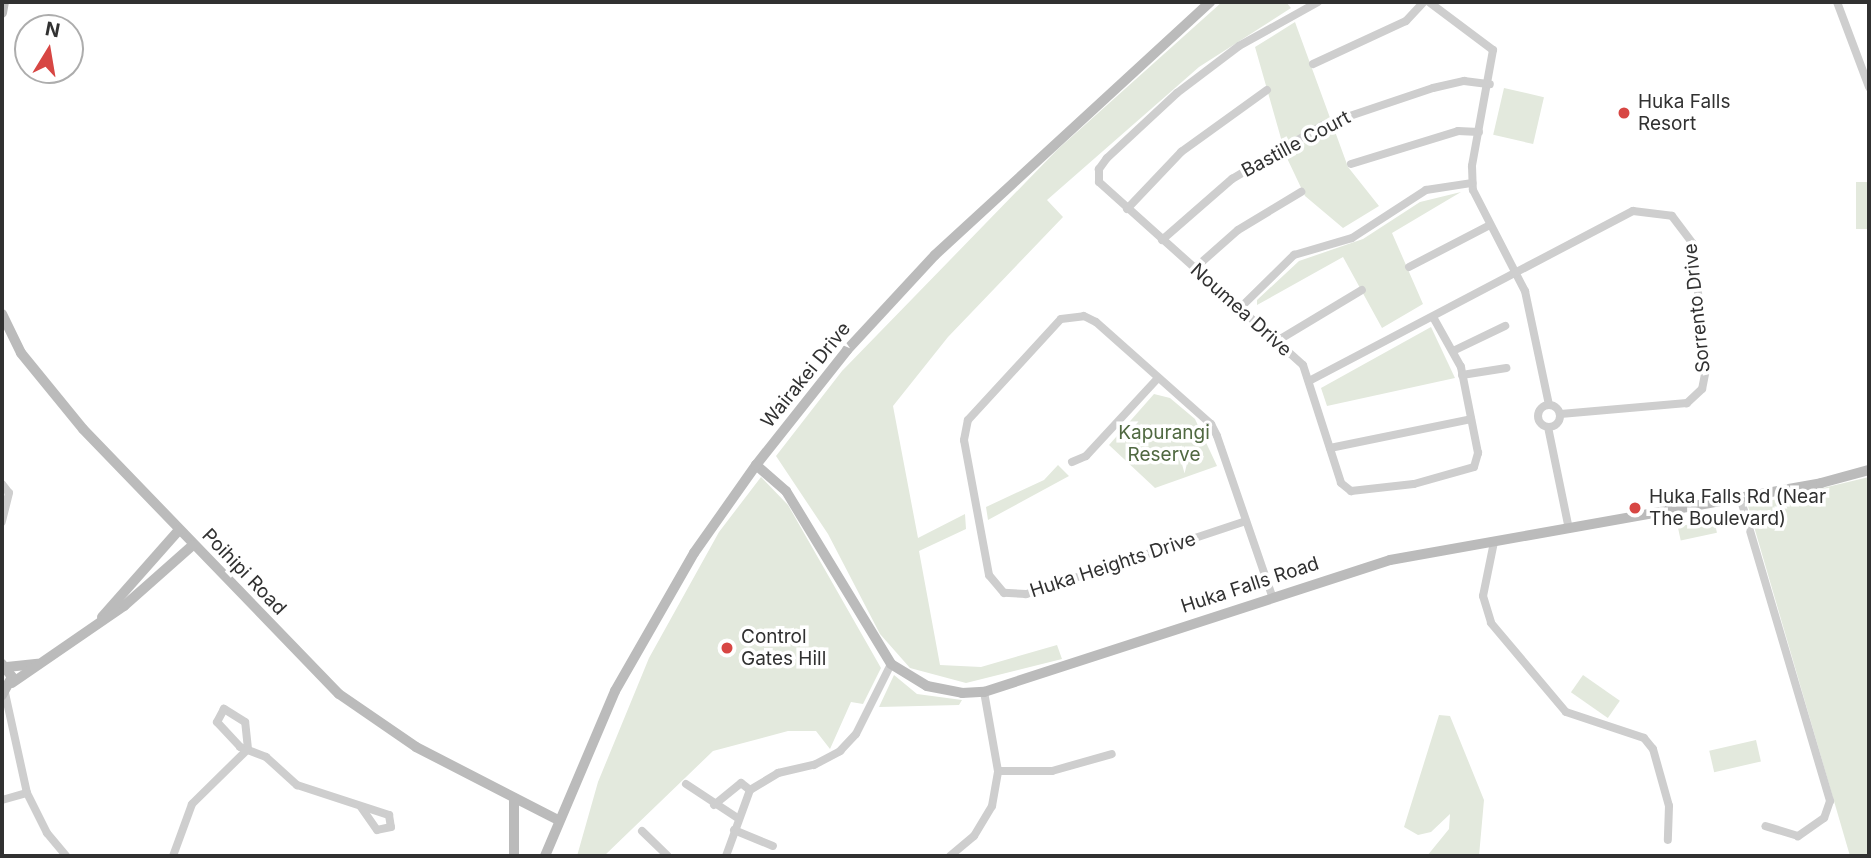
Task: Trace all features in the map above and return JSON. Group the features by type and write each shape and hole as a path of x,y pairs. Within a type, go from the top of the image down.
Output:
{"main road":[{"path":"2,13 4,2"},
{"name":"Wairakei Drive","path":"545,856 615,691 658,613 756,465 916,274 1210,2"},
{"name":"Poihipi Road","path":"2,314 41,381 179,530 364,714 558,820"},
{"name":"Huka Falls Road","path":"756,465 786,491 891,664 927,686 984,692 1272,596 1390,560 1740,498 1869,470"},
{"path":"101,620 118,593 179,530"},
{"path":"4,694 12,683 101,620 194,545"},
{"path":"12,683 5,666 38,664"},
{"path":"514,797 514,856"}],"street":[{"name":"Noumea Drive","path":"1318,2 1220,58 1107,158 1099,169 1099,182 1303,365 1341,483 1357,493 1467,473 1478,453 1471,419"},
{"path":"1313,64 1399,25 1424,2"},
{"path":"1429,2 1489,43 1494,57 1472,183 1488,226 1525,290 1549,405 1560,414 1548,427"},
{"path":"1837,2 1869,87"},
{"name":"Bastille Court","path":"1162,240 1232,179 1323,125 1433,88 1464,81 1490,84"},
{"path":"1126,209 1181,152 1267,90"},
{"path":"1351,164 1458,131 1479,132"},
{"path":"1240,308 1294,256 1352,238 1426,190 1472,183"},
{"path":"1195,268 1238,230 1301,192"},
{"name":"Sorrento Drive","path":"1516,273 1633,211 1672,216 1693,244 1706,369 1702,389 1687,403 1560,414"},
{"path":"1409,267 1488,226"},
{"path":"1309,381 1516,273"},
{"path":"1276,341 1362,290"},
{"name":"Huka Heights Drive","path":"1246,522 1015,596 995,587 964,440 973,412 1049,328 1074,316 1096,322 1211,424 1246,522 1272,596"},
{"path":"1331,448 1471,419 1462,375 1453,351 1433,317"},
{"path":"1453,351 1505,326"},
{"path":"1462,375 1506,368"},
{"path":"1072,462 1086,456 1158,378"},
{"path":"1549,405 1538,418 1548,427 1569,529"},
{"path":"2,484 9,493 2,522"},
{"path":"1740,498 1830,801 1824,818 1798,836 1765,826"},
{"path":"1494,542 1483,596 1490,623 1566,712 1644,738 1653,749 1669,806 1668,840"},
{"path":"726,856 736,817 750,790 778,773 814,765 840,751 856,734 891,664"},
{"path":"950,856 989,815 998,771 984,692"},
{"path":"4,694 4,715 27,793 47,833 66,856"},
{"path":"173,856 192,804 247,749 245,722 224,709 218,714 220,729 247,749 266,757 297,785 361,807"},
{"path":"998,771 1052,771 1112,754"},
{"path":"714,805 741,783 750,790"},
{"path":"686,784 714,805 736,817"},
{"path":"2,800 27,793"},
{"path":"734,830 773,846"},
{"path":"642,831 668,856"}],"green space":[{"path":"1222,2 1286,2 1291,8 1199,67 1047,200 1063,217 948,337 893,406 918,538 965,514 966,529 919,551 940,665 981,667 1057,645 1062,659 966,683 910,668 880,634 828,534 776,456 842,371 1058,149"},
{"path":"1295,22 1348,167 1379,206 1343,228 1305,196 1286,156 1255,47"},
{"path":"1504,88 1544,97 1533,144 1493,135"},
{"path":"1856,182 1869,182 1869,229 1856,229"},
{"path":"1461,192 1392,233 1423,304 1382,328 1343,257 1257,305 1257,300 1299,261 1363,239 1420,202"},
{"path":"1431,327 1455,378 1327,406 1321,388"},
{"name":"Kapurangi Reserve","path":"1154,394 1170,398 1195,419 1217,466 1155,488 1109,445"},
{"path":"1058,465 1069,476 988,520 986,507 1044,480"},
{"path":"761,477 788,505 881,668 863,704 851,702 830,749 816,731 788,731 713,751 604,856 577,856 598,782 649,658 719,532"},
{"path":"1869,477 1869,856 1850,856 1748,506"},
{"path":"1714,519 1717,533 1681,540 1678,527"},
{"path":"894,675 917,694 962,700 959,705 879,707"},
{"path":"1583,675 1620,701 1608,718 1571,692"},
{"path":"1439,715 1450,716 1484,800 1479,856 1427,856 1449,829 1450,814 1431,832 1418,835 1404,827"},
{"path":"1756,740 1761,761 1714,772 1709,751"}],"place":[{"name":"Huka Falls Resort","path":"1624,113"},
{"name":"Huka Falls Rd (Near The Boulevard)","path":"1635,508"},
{"name":"Control Gates Hill","path":"727,648"}]}
